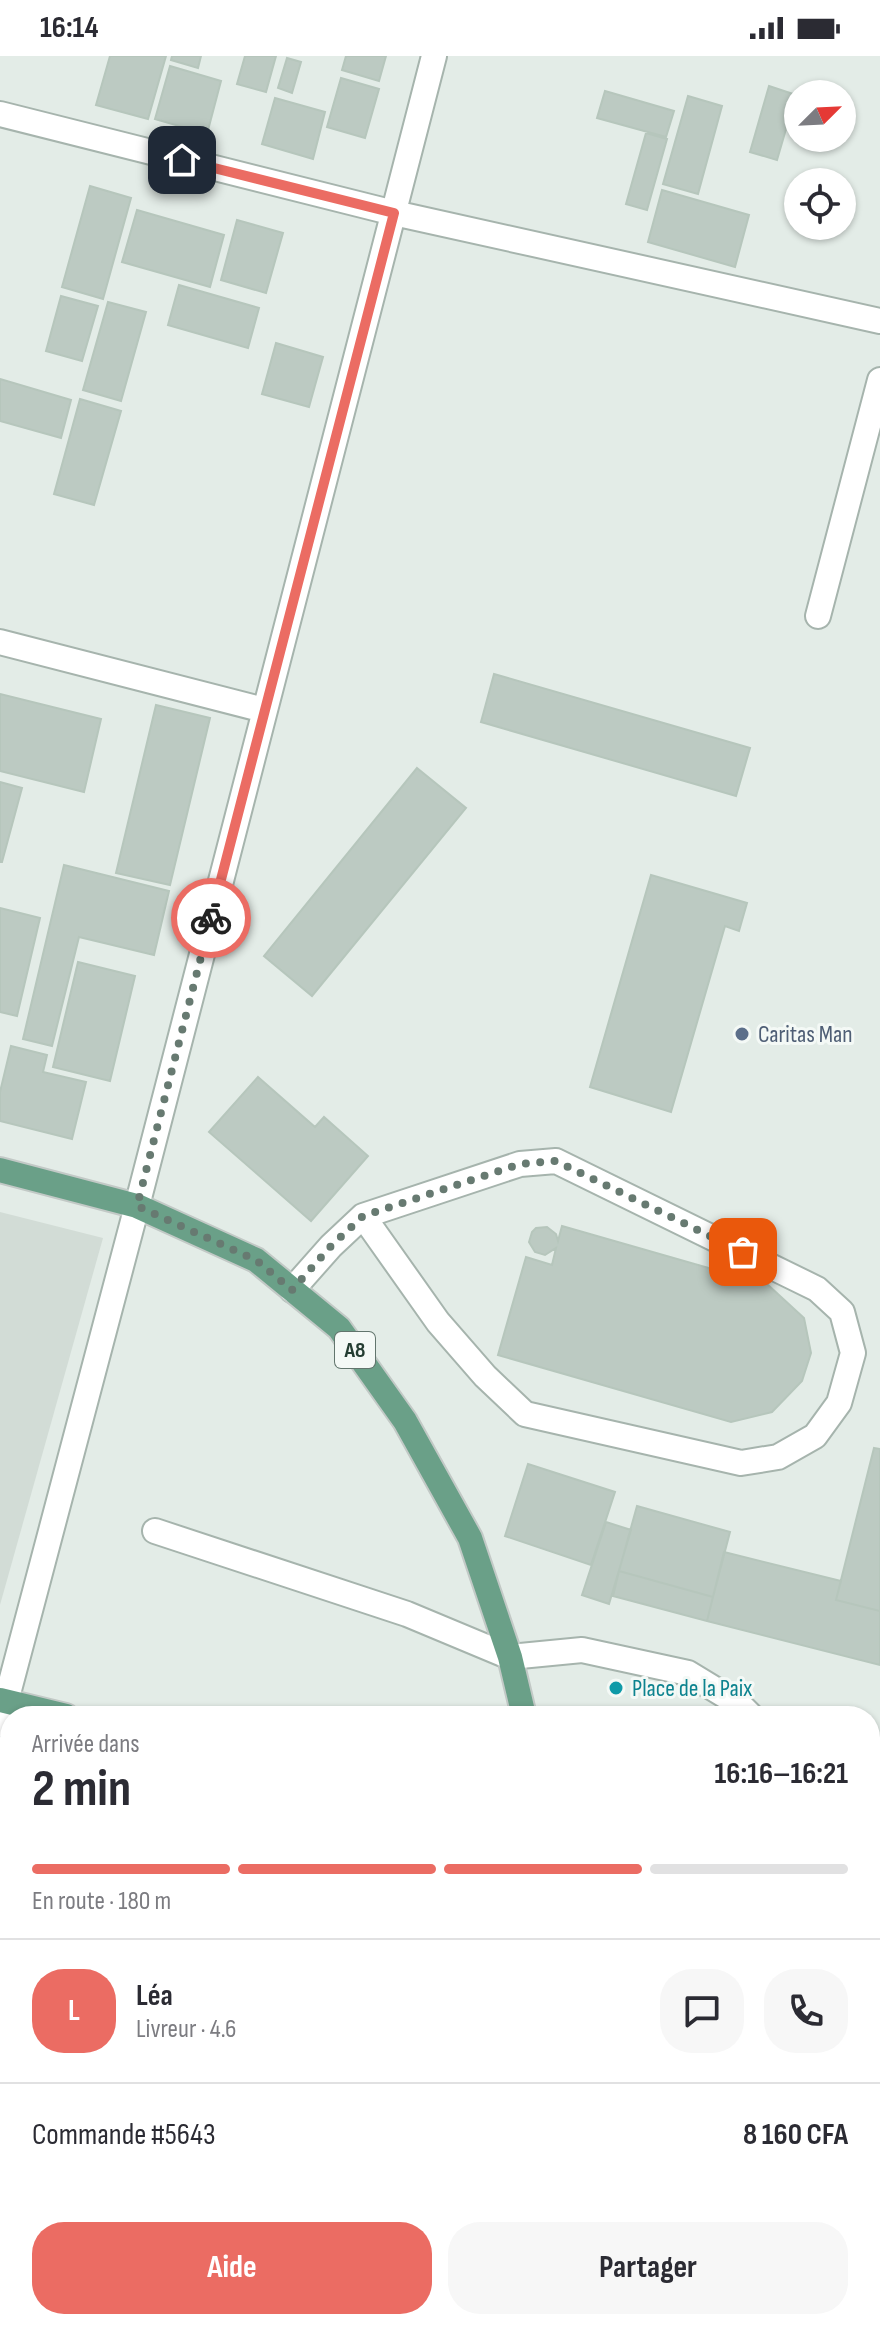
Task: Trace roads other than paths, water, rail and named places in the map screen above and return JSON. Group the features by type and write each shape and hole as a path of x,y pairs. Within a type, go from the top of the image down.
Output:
{"main road":[{"name":"A8","path":"0,1170 137,1206 256,1260 339,1328 405,1421 470,1538 510,1657 522,1706"}],"street":[{"path":"3,1706 137,1206 434,56"},
{"path":"0,114 394,213 880,321"},
{"path":"818,616 880,380"},
{"path":"0,642 264,710"},
{"path":"292,1290 363,1216 520,1164 556,1161 817,1289 842,1312 853,1353 839,1403 815,1436 778,1457 741,1463 525,1414 485,1376 438,1322 363,1216"},
{"path":"155,1531 407,1614 510,1657 582,1650 688,1673 741,1706"}],"place":[{"name":"Caritas Man","path":"742,1034"},
{"name":"Place de la Paix","path":"616,1688"}]}
